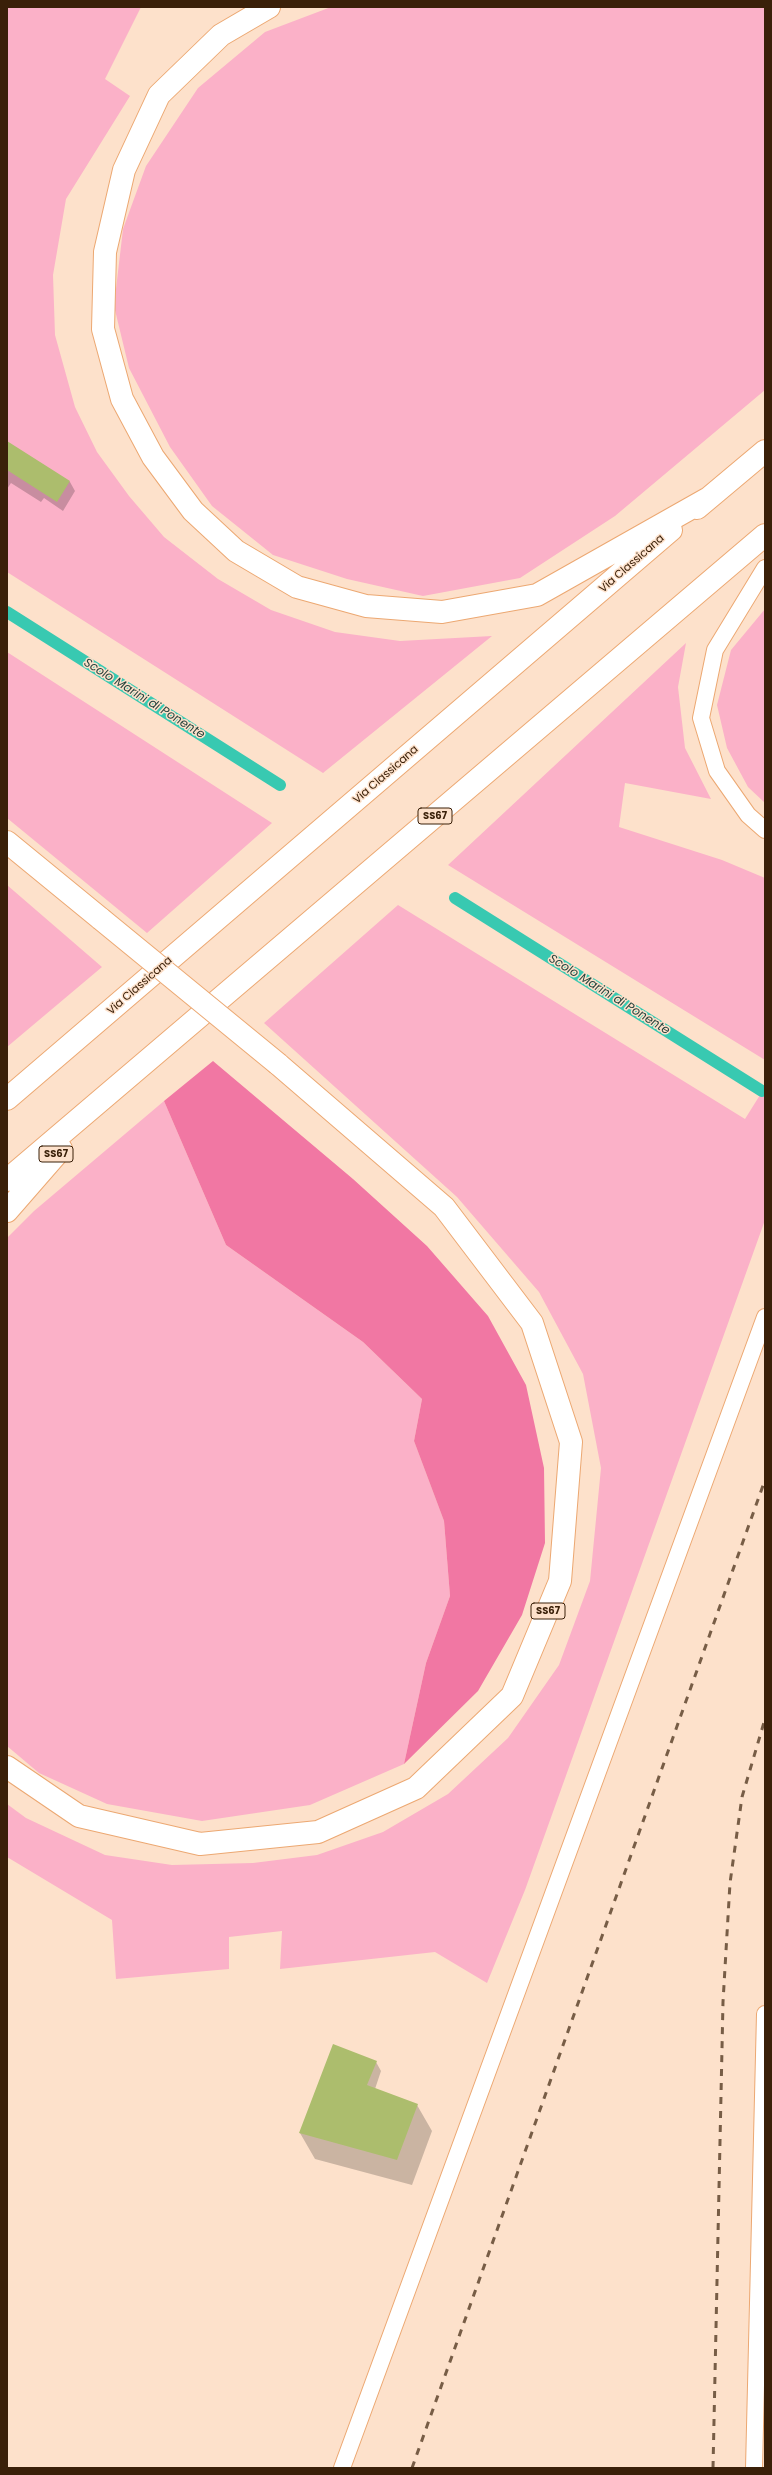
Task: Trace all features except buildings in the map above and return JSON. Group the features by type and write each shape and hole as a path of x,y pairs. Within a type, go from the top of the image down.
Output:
{"highway":[{"path":"269,7 221,35 159,95 124,170 105,252 102,329 122,399 153,457 192,511 236,551 297,587 366,606 442,612 537,595 707,499"},
{"name":"Via Classicana","path":"7,1099 707,499 765,451"},
{"name":"SS67","path":"7,1211 106,1097 765,535"},
{"name":"SS67","path":"7,842 278,1064 444,1207 532,1323 571,1442 560,1581 512,1696 416,1788 318,1832 200,1844 79,1816 7,1767"},
{"path":"7,1180 106,1097"}],"lane":[{"path":"765,568 715,650 701,718 716,771 748,815 765,830"},
{"path":"342,2468 765,1317"},
{"path":"754,2468 765,2014"}],"shaded area":[{"path":"7,7 141,7 105,79 130,96 66,199 53,275 55,335 75,407 97,452 129,496 164,537 218,579 271,610 335,632 400,641 492,636 323,773 7,572"},
{"path":"331,7 765,7 765,390 615,516 520,578 423,596 347,579 273,555 212,506 170,447 129,368 114,306 123,229 146,166 198,88 265,32"},
{"path":"765,609 765,803 748,787 727,748 717,705 731,650"},
{"path":"686,643 678,687 685,748 711,799 625,783 619,827 722,860 765,878 765,1060 448,865"},
{"path":"7,652 272,823 147,933 7,818"},
{"path":"7,885 102,967 7,1047"},
{"path":"398,905 745,1119 765,1087 765,1220 525,1890 487,1983 435,1952 280,1969 282,1931 229,1937 229,1969 116,1979 112,1920 7,1857 7,1804 26,1818 105,1855 172,1865 253,1863 317,1855 383,1832 448,1794 508,1738 559,1665 590,1581 601,1468 583,1374 539,1292 457,1197 264,1023"},
{"path":"213,1061 353,1179 427,1246 488,1316 526,1385 544,1468 545,1543 522,1615 478,1691 404,1764 426,1663 450,1596 444,1521 414,1441 422,1399 363,1342 226,1245 164,1101"},
{"path":"164,1101 226,1245 363,1342 422,1399 414,1441 444,1521 450,1596 426,1663 404,1764 310,1805 202,1821 107,1804 39,1773 7,1746 7,1238 34,1211"}],"waterway":[{"name":"Scolo Marini di Ponente","path":"7,612 280,785"},
{"name":"Scolo Marini di Ponente","path":"455,898 762,1091"}],"railway":[{"path":"412,2468 765,1480"},
{"path":"713,2468 723,2002 730,1883 742,1797 765,1719"}]}
